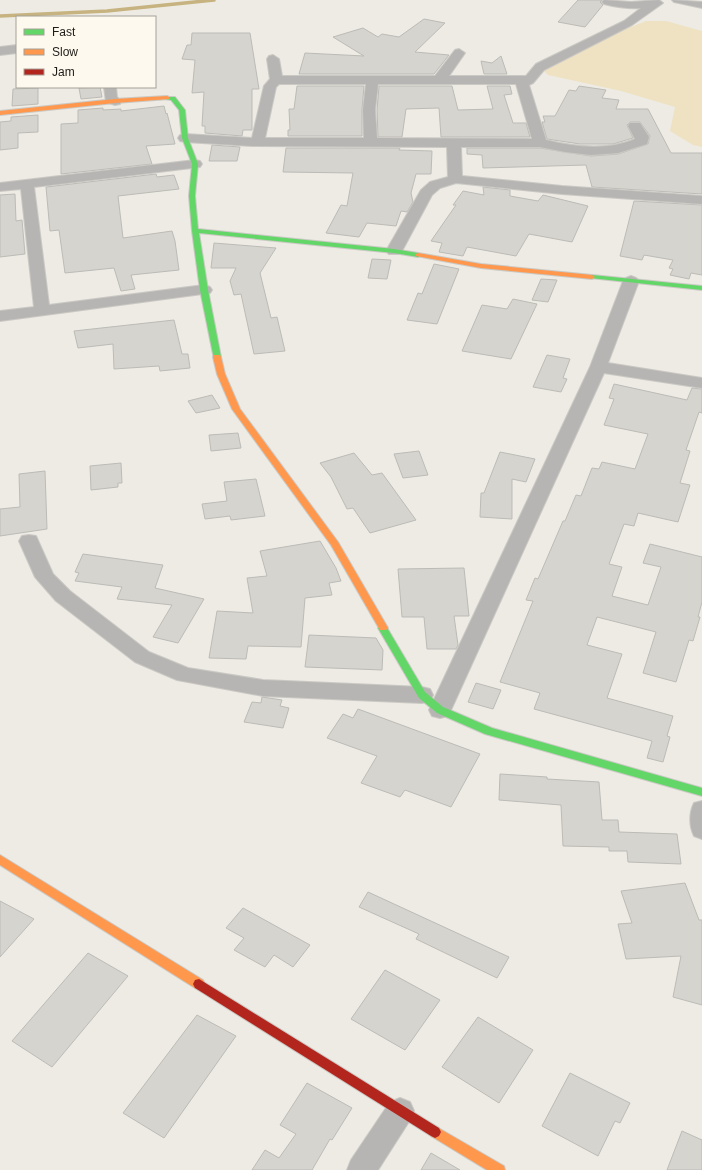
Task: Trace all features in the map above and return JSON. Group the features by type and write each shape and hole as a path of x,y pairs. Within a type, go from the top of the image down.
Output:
{"street":[{"path":"678,0 702,5"},
{"path":"608,2 624,5 659,2"},
{"path":"540,143 522,84 529,80 540,67 628,24 659,2"},
{"path":"0,51 16,49"},
{"path":"438,80 444,75 459,53"},
{"path":"274,59 276,80"},
{"path":"371,142 369,96 373,79"},
{"path":"258,141 270,86 276,80 529,80"},
{"path":"110,88 111,99 115,101"},
{"path":"0,114 115,101 173,98 182,110 185,138 195,164 192,196 195,232 204,290 221,374 236,409 335,544 422,695 440,710 489,731 702,792"},
{"path":"185,138 258,141 540,143 583,150 631,147 642,141 642,137 635,126"},
{"path":"454,142 455,179"},
{"path":"0,187 195,164"},
{"path":"394,251 426,193 435,185 455,179 562,190 702,200"},
{"path":"27,184 42,311"},
{"path":"195,232 394,251 481,266 702,288"},
{"path":"440,710 598,367 631,282"},
{"path":"0,316 204,290"},
{"path":"598,367 702,383"},
{"path":"29,541 45,577 63,596 142,656 185,675 263,688 422,695"},
{"path":"702,810 702,829"},
{"path":"0,859 400,1111 499,1170"},
{"path":"361,1170 400,1111"}],"shaded area":[{"path":"646,21 666,21 702,31 702,147 693,145 670,131 675,107 621,91 548,75 544,71 599,40"}],"building":[{"path":"578,0 602,0 600,2 603,5 585,27 558,22"},
{"path":"424,19 445,23 415,52 449,55 434,74 299,74 305,53 364,56 333,37 363,28 378,37 382,34 399,37"},
{"path":"192,33 250,33 259,89 252,89 252,130 243,130 242,136 205,133 205,126 202,126 204,92 192,93 195,60 182,59 187,45 191,45"},
{"path":"501,56 507,74 484,74 481,61 492,63"},
{"path":"297,86 364,86 362,136 288,136 288,130 290,130 289,109 294,109"},
{"path":"379,86 452,86 458,110 493,109 487,86 510,86 512,94 504,95 513,123 526,123 530,137 441,137 439,108 406,109 402,137 378,137 377,110"},
{"path":"579,86 606,90 602,98 619,100 616,109 648,109 671,153 702,153 702,194 592,187 586,165 483,168 482,155 467,154 467,148 540,148 591,156 618,154 648,144 650,136 640,122 630,122 627,125 633,138 613,144 580,144 547,139 542,122 545,122 543,116 555,116 569,90 576,91"},
{"path":"38,88 38,104 12,106 13,89"},
{"path":"79,88 100,88 102,97 81,99"},
{"path":"164,106 175,144 146,146 152,164 61,174 61,124 78,123 78,110 103,108 103,110 121,109 121,111"},
{"path":"38,115 38,132 18,133 18,148 0,150 0,122 11,121 11,117"},
{"path":"212,145 240,147 237,161 209,161"},
{"path":"286,148 400,148 399,150 432,151 431,174 416,174 411,193 413,202 407,212 401,211 396,226 367,223 359,237 326,233 341,205 347,206 353,173 283,172"},
{"path":"156,174 157,177 174,175 179,189 118,196 123,238 172,231 179,270 131,275 135,289 121,291 114,268 65,273 59,230 50,231 46,187"},
{"path":"483,187 510,190 510,196 538,201 543,195 588,206 572,242 529,234 516,256 467,247 463,256 439,252 442,243 431,241 456,205 453,205 463,191 484,195"},
{"path":"15,194 16,221 22,220 25,254 0,257 0,195"},
{"path":"634,201 702,205 702,275 691,273 689,279 670,275 673,269 669,268 673,260 644,255 642,260 620,256"},
{"path":"214,243 276,248 260,273 271,318 277,317 285,351 254,354 241,294 234,295 230,281 236,268 211,268"},
{"path":"372,259 391,260 387,279 368,278"},
{"path":"434,264 459,269 437,324 407,320 418,293 422,294"},
{"path":"541,279 557,280 548,302 532,300"},
{"path":"513,299 537,304 511,359 462,351 482,305 507,309"},
{"path":"174,320 182,354 188,354 190,368 160,371 159,366 114,369 113,344 78,348 74,331"},
{"path":"547,355 570,359 563,378 567,379 561,392 533,387"},
{"path":"614,384 687,400 692,388 702,389 702,413 699,412 686,450 690,451 680,483 690,485 678,522 638,513 634,526 624,524 609,564 622,567 612,596 648,605 661,567 643,563 650,544 702,557 702,602 698,617 700,617 693,641 689,640 676,682 643,673 656,632 597,617 587,645 622,654 607,698 673,716 667,736 670,737 663,762 647,758 652,741 534,709 540,693 500,682 533,601 526,600 535,578 538,579 563,521 565,521 576,495 581,496 592,468 599,469 602,462 635,469 648,434 604,425 614,399 609,398"},
{"path":"212,395 220,408 196,413 188,401"},
{"path":"238,433 241,448 211,451 209,435"},
{"path":"419,451 428,475 403,478 394,454"},
{"path":"500,452 535,459 526,482 512,479 512,519 480,517 481,493 484,493"},
{"path":"354,453 372,475 382,473 416,520 370,533 353,508 347,509 331,477 320,463"},
{"path":"121,463 122,483 118,483 118,487 91,490 90,466"},
{"path":"45,471 47,529 0,536 0,509 20,507 19,474"},
{"path":"256,479 265,516 231,520 230,516 205,519 202,504 227,501 224,482"},
{"path":"320,541 336,568 341,581 329,583 332,595 305,598 301,647 248,646 246,659 209,658 217,611 253,613 247,578 267,576 260,551"},
{"path":"83,554 163,565 155,588 204,599 178,643 153,637 172,605 117,599 122,587 75,581 79,573 75,572"},
{"path":"464,568 469,616 454,616 458,645 456,649 427,649 424,617 402,617 398,569"},
{"path":"309,635 376,638 383,650 382,670 305,667"},
{"path":"476,683 501,690 493,709 468,702"},
{"path":"262,697 282,700 280,706 289,708 283,728 244,722 252,702 261,703"},
{"path":"358,709 480,754 451,807 405,790 400,797 361,783 377,756 327,738 343,714 353,718"},
{"path":"500,774 599,782 602,820 618,820 619,832 677,834 681,864 628,862 627,851 609,851 609,847 563,846 561,805 499,800"},
{"path":"685,883 699,920 702,920 702,1005 673,997 681,956 626,959 618,924 632,923 621,891"},
{"path":"368,892 509,957 497,978 416,939 419,934 359,907"},
{"path":"0,901 34,919 0,957"},
{"path":"243,908 310,945 293,967 274,955 265,967 234,950 244,938 226,928"},
{"path":"88,953 128,976 52,1067 12,1041"},
{"path":"385,970 440,1000 405,1050 351,1019"},
{"path":"197,1015 236,1036 164,1138 123,1113"},
{"path":"478,1017 533,1050 499,1103 442,1067"},
{"path":"570,1073 630,1103 620,1123 615,1121 598,1156 542,1126"},
{"path":"307,1083 352,1108 332,1140 330,1139 312,1170 252,1170 265,1150 279,1158 296,1134 280,1125"},
{"path":"682,1131 702,1140 702,1170 667,1170"},
{"path":"431,1153 460,1170 421,1170"}],"waterway":[{"path":"0,16 107,11 214,0"}],"traffic: fast":[{"path":"167,98 173,98 182,110 185,138 195,164 192,196 195,231 204,290 217,357"},
{"path":"195,231 394,251 418,255"},
{"path":"592,277 702,288"},
{"path":"383,628 422,695 440,710 489,731 702,792"}],"traffic: slow":[{"path":"0,113 115,101 167,98"},
{"path":"418,255 481,266 592,277"},
{"path":"217,357 221,374 236,409 335,544 383,628"},
{"path":"0,859 199,984"},
{"path":"435,1132 499,1170"}],"traffic: jam":[{"path":"199,984 435,1132"}]}
